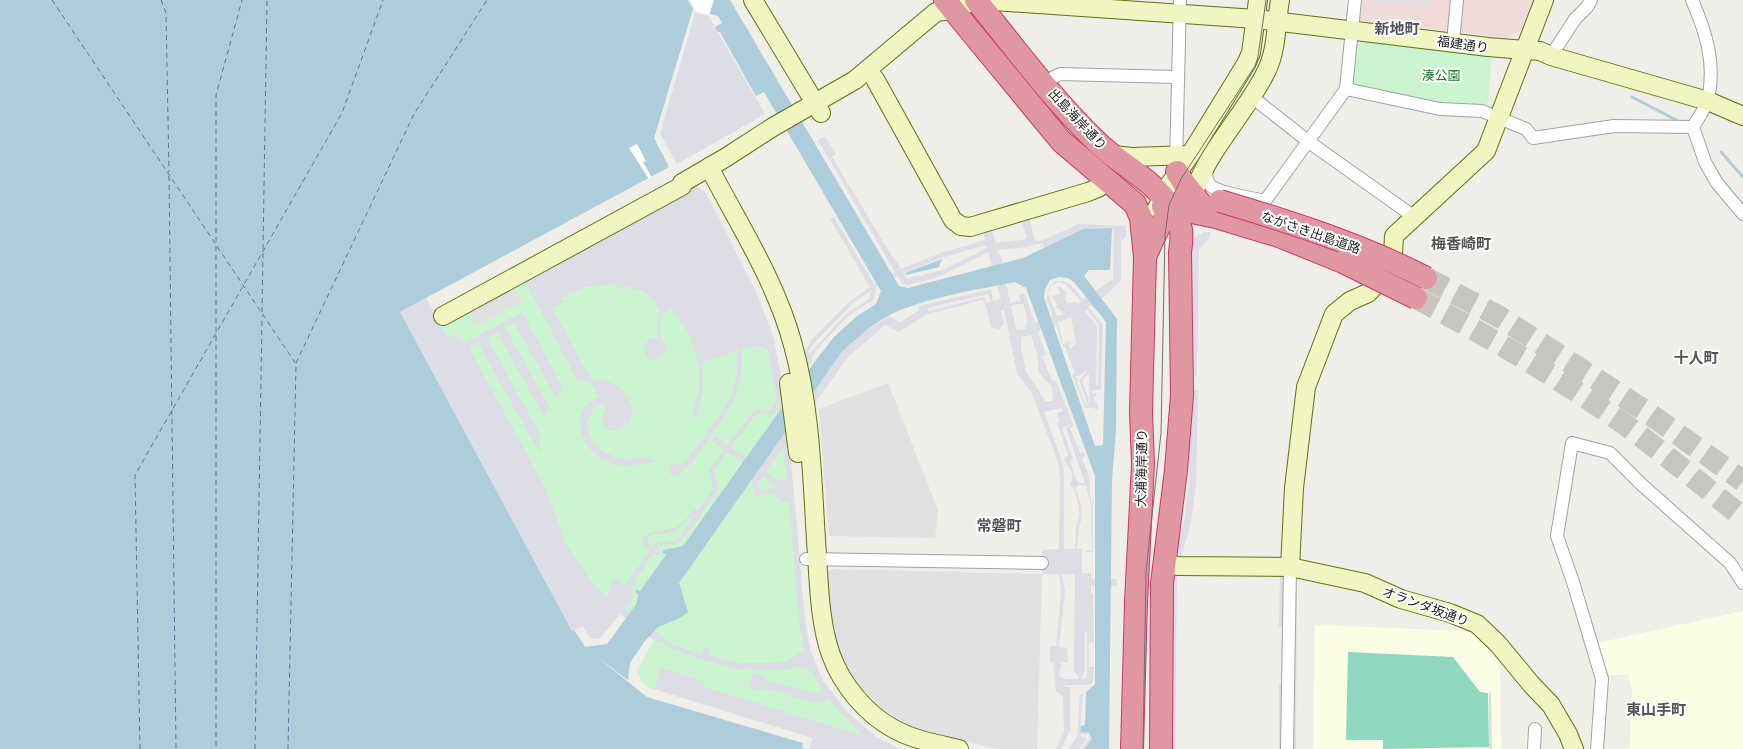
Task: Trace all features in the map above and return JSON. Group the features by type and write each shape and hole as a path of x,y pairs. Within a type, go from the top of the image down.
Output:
{"highway":[{"name":"出島海岸通り","path":"977,0 1074,118 1099,144 1144,177"},
{"name":"出島海岸通り","path":"949,5 1061,141 1115,187"},
{"name":"ながさき出島道路","path":"1144,177 1176,187 1218,209 1359,269 1416,298"},
{"name":"ながさき出島道路","path":"1115,187 1176,187"},
{"name":"大浦海岸通り","path":"1115,187 1134,204 1141,218 1145,257 1141,412 1143,464 1136,594 1132,749"},
{"path":"1162,749 1162,582 1176,470 1182,395 1180,252 1183,233 1176,187"},
{"path":"1145,257 1176,187"},
{"name":"ながさき出島道路","path":"1218,209 1286,221 1368,252 1426,278"},
{"path":"1183,233 1198,221 1218,209"}],"street":[{"path":"753,0 811,113"},
{"path":"811,113 855,80 936,12 949,5 977,0"},
{"name":"福建通り","path":"977,0 1180,6 1276,22 1352,29 1540,52 1708,100 1743,116"},
{"path":"1176,187 1251,53 1258,0"},
{"path":"1176,187 1207,162 1252,97 1267,71 1271,59 1280,0"},
{"path":"1207,162 1206,175 1210,185 1217,189 1265,201 1309,142 1346,88 1355,0"},
{"path":"1452,42 1457,0"},
{"path":"1287,749 1290,567 1294,488 1306,387 1334,314 1350,301 1368,293 1388,272 1393,255 1394,236 1413,216 1447,188 1486,151 1544,0"},
{"path":"1551,56 1575,19 1587,7 1591,0"},
{"path":"1692,0 1704,28 1709,51 1710,74 1708,100 1693,126 1705,162 1717,183 1743,214"},
{"path":"443,316 682,186 682,184 705,174 811,113 875,79 944,21 949,5"},
{"path":"1176,187 1177,77 1180,6"},
{"path":"1044,82 1060,74 1177,77"},
{"path":"875,79 953,220 961,226 970,227 1098,188 1115,187"},
{"path":"1346,88 1440,109 1482,111 1500,117 1526,129 1533,138 1614,126 1693,126"},
{"path":"1252,97 1309,142 1413,216"},
{"path":"1113,155 1176,187"},
{"path":"705,174 756,273 794,377 802,425 812,560 813,638 815,647 835,687 847,704 882,736 910,749"},
{"path":"1597,749 1602,679 1573,582 1557,536 1572,443 1610,453 1615,457 1641,484 1730,563 1743,583"},
{"path":"812,560 1042,563"},
{"path":"812,560 825,636 831,656 843,680 852,692 871,713 893,729 922,740 959,749"},
{"name":"オランダ坂通り","path":"1164,563 1178,566 1290,567 1365,583 1401,599 1450,613 1477,624 1498,644 1531,684 1552,705 1568,734 1574,749"},
{"path":"1534,749 1535,729"}],"shaded area":[{"path":"1359,0 1535,0 1525,28 1507,38 1357,20"},
{"path":"1361,0 1429,0 1428,5"},
{"path":"695,13 708,15 765,114 677,164 660,134"},
{"path":"825,136 836,154 832,157 901,269 938,254 985,240 984,233 992,231 996,243 1027,239 1021,219 1029,217 1035,241 1044,240 1078,224 1126,226 1126,237 1121,241 1121,280 1107,294 1088,307 1103,325 1101,390 1093,390 1092,393 1097,393 1093,400 1097,402 1098,410 1093,408 1085,408 1072,374 1075,373 1065,347 1063,347 1056,325 1038,332 1046,355 1042,356 1052,381 1055,380 1074,426 1070,428 1080,453 1084,452 1085,456 1082,458 1089,476 1090,495 1093,506 1093,552 1085,552 1092,550 1091,506 1086,486 1079,485 1075,488 1082,507 1077,549 1082,549 1082,573 1091,573 1092,579 1117,579 1117,586 1091,585 1091,594 1093,595 1094,642 1089,643 1089,667 1094,667 1093,683 1087,685 1064,685 1064,687 1070,687 1070,730 1061,749 1056,749 1064,732 1063,696 1056,691 1053,662 1050,662 1050,646 1056,646 1061,591 1059,574 1042,574 1042,550 1059,549 1060,476 1058,462 1032,394 1017,373 1004,310 1001,311 1004,324 999,329 991,327 985,303 982,300 926,315 899,332 885,325 848,357 789,440 805,620 810,649 823,681 849,714 876,737 900,749 809,749 813,738 654,689 662,668 705,682 704,687 863,736 828,699 817,703 764,688 762,690 755,691 748,683 753,674 760,674 767,681 817,694 822,690 811,671 797,666 789,669 739,669 697,658 667,646 660,640 658,643 620,614 599,639 590,638 583,626 572,631 400,312 426,298 439,322 693,187 697,187 706,193 756,292 773,336 784,390 806,358 804,353 813,338 849,302 870,287 830,219 834,217 874,284 895,272 818,140","holes":["1112,228 1114,231 1113,279 1083,300 1071,285 1063,281 1055,281 1049,287 1047,299 1053,316 1035,323 1024,293 1018,295 1021,301 1010,302 1001,257 997,250 1028,247 1043,243 1044,248 1083,229","986,245 987,248 943,270 907,279 904,273 941,258","988,252 1001,299 993,301 991,289 919,306 919,310 900,322 889,316 859,335 841,353 788,428 785,399 813,360 811,359 813,355 847,317 874,299 876,287 898,276 901,282 908,285 938,277","525,281 577,380 591,383 599,396 586,405 582,413 580,422 581,432 586,444 593,453 602,460 613,464 629,466 657,461 642,457 629,459 615,457 598,448 592,440 587,423 593,409 600,405 604,407 606,411 602,416 603,424 608,430 617,431 628,424 631,419 633,407 628,397 619,387 607,381 593,379 588,374 552,308 563,302 560,298 585,287 614,284 618,289 622,289 624,286 642,291 657,301 656,306 660,312 657,327 658,338 649,339 644,345 645,354 651,360 660,359 666,352 666,346 662,340 659,327 662,313 668,312 671,309 673,310 689,334 697,356 696,361 699,363 699,389 692,417 696,418 703,390 703,362 737,351 737,374 731,396 720,415 687,460 680,465 673,464 670,468 670,474 674,477 679,476 683,470 691,464 724,417 735,397 741,375 742,349 758,346 768,350 777,400 771,409 755,410 728,445 716,436 712,441 724,450 709,470 713,489 697,511 693,509 685,520 675,528 648,533 642,540 644,546 650,550 624,586 615,579 608,588 611,591 606,597 591,581 566,544 546,489 469,348 478,343 540,454 540,434 487,338 497,332 544,417 549,406 505,327 514,323 556,397 563,388 522,312 463,344 457,333 448,338 442,327","1059,282 1065,284 1081,301 1078,305 1076,302 1067,303 1065,299 1067,293 1062,288 1056,286 1060,291 1060,294 1052,296 1057,304 1056,308 1064,314 1057,316 1048,293 1050,287","872,290 869,299 845,315 810,353 808,352 815,342 852,304","988,294 991,302 987,303 984,297 929,311 928,308","1016,304 1023,304 1027,317 1027,324 1023,330 1016,329 1011,306","1087,310 1099,325 1098,386 1096,385 1097,326 1085,311","1071,318 1076,343 1071,349 1068,345 1074,342 1067,341 1063,344 1058,322","1031,335 1037,354 1039,373 1052,387 1053,401 1045,401 1026,371 1021,349 1021,337","1086,370 1087,372 1079,380 1088,405 1086,405 1077,382 1078,378 1074,376 1079,376","1089,374 1090,403 1082,380","779,408 782,437 760,467 731,447 756,414 765,413 771,418","1062,408 1063,411 1057,413 1060,421 1057,423 1068,454 1064,460 1072,473 1070,485 1074,488 1079,508 1079,516 1076,526 1075,549 1064,549 1064,476 1062,461 1044,412","1070,424 1071,425 1066,428 1085,483 1079,483 1076,479 1070,461 1073,459 1062,428","783,448 787,479 779,481 766,471","727,452 757,473 752,480 754,496 776,493 781,502 789,502 799,622 804,650 787,661 739,663 709,656 709,649 704,648 701,654 674,645 625,609 633,599 632,588 637,584 634,581 654,553 658,556 661,551 657,549 658,546 680,543 702,515 701,514 718,490 714,470","763,477 776,486 775,488 759,490 758,483","691,517 692,518 677,540 655,543 652,546 647,542 647,539 654,534 666,534 677,529","1062,574 1075,574 1074,671 1078,676 1078,679 1064,679 1058,674 1061,669 1061,662 1068,663 1067,648 1059,647 1065,591","1087,632 1087,678 1082,679 1082,675 1085,671 1085,633"]},
{"path":"1204,232 1211,232 1208,240 1199,249 1197,377 1189,373 1191,252 1194,238"},
{"path":"515,286 523,302 477,326 469,312"},
{"path":"888,383 938,510 935,538 829,536 819,409"},
{"path":"1192,390 1198,390 1196,486 1191,523 1180,561 1175,553 1184,522 1189,484 1190,393"},
{"path":"830,569 1042,574 1037,749 998,749 921,731 904,723 883,709 861,688 844,663 833,637 827,573"},
{"path":"1177,571 1175,749 1170,749 1172,573"},
{"path":"1277,573 1283,577 1283,610 1285,617 1282,749 1279,749 1279,683 1281,683 1282,627 1279,627 1280,577"},
{"path":"1297,574 1296,749 1290,749 1292,576"},
{"path":"1743,611 1743,749 1630,749 1632,692 1628,675 1609,675 1597,643"},
{"path":"1315,625 1470,631 1500,660 1501,749 1313,749"},
{"path":"1489,691 1491,694 1492,749 1489,749"},
{"path":"1080,694 1083,694 1080,731 1089,732 1092,739 1089,749 1082,749 1090,738 1088,734 1080,734 1087,739 1079,749 1069,749 1077,737"}],"green space":[{"name":"湊公園","path":"1362,41 1492,52 1488,103 1437,103 1353,86 1356,46"},
{"path":"692,187 700,188 706,193 756,292 773,336 793,481 805,620 810,649 823,681 849,714 864,726 860,749 809,749 813,738 647,687 642,682 637,670 654,640 621,614 599,639 590,638 583,626 572,631 426,298 439,322"},
{"path":"1348,652 1453,657 1480,692 1488,693 1489,747 1383,749 1383,740 1346,740"}],"water":[{"path":"0,0 688,0 693,9 654,138 669,167 400,312 572,631 574,630 585,647 607,644 637,603 638,594 635,592 637,589 640,591 666,555 662,552 664,550 683,546 816,360 834,337 857,316 876,304 881,291 764,92 756,96 720,32 718,32 715,27 722,23 718,16 696,10 690,0 730,0 899,286 908,288 1023,258 1083,229 1112,228 1110,270 1089,270 1084,276 1117,319 1116,430 1112,481 1109,749 1084,749 1092,739 1089,732 1080,732 1081,726 1085,725 1086,692 1095,684 1095,476 1026,288 1015,282 949,295 900,310 868,329 852,343 841,353 679,583 688,612 680,618 658,627 645,641 630,663 628,680 596,656 647,697 803,743 802,748 806,749 0,749","holes":["1059,277 1068,278 1074,282 1106,322 1103,445 1095,446 1044,298 1045,289 1050,280"]},
{"path":"942,259 939,267 906,275 905,273"}],"pier":[{"path":"690,0 714,0 709,15 696,11"},
{"path":"637,144 646,161 643,162 652,178 649,179 629,148"}],"waterway":[{"path":"1632,97 1680,122"},
{"path":"1721,152 1743,177"}],"ferry route":[{"path":"52,0 296,364 288,749"},
{"path":"161,0 166,13 169,172"},
{"path":"216,332 216,95 242,0"},
{"path":"262,312 267,0"},
{"path":"140,749 135,475 342,113 383,0"},
{"path":"296,363 414,114 487,0"},
{"path":"169,176 176,749"},
{"path":"255,749 262,316"},
{"path":"216,336 216,749"}],"tunnel":[{"path":"1426,278 1498,316 1647,412 1743,481"},
{"path":"1416,298 1498,343 1579,393 1631,429 1743,517"}],"tram line":[{"path":"1143,749 1146,571 1161,433 1165,235 1169,205 1181,179 1255,66 1258,57 1266,0"}],"district":[{"name":"新地町","path":"1397,29"},
{"name":"梅香崎町","path":"1461,244"},
{"name":"十人町","path":"1696,358"},
{"name":"常磐町","path":"999,526"},
{"name":"東山手町","path":"1656,710"}]}
